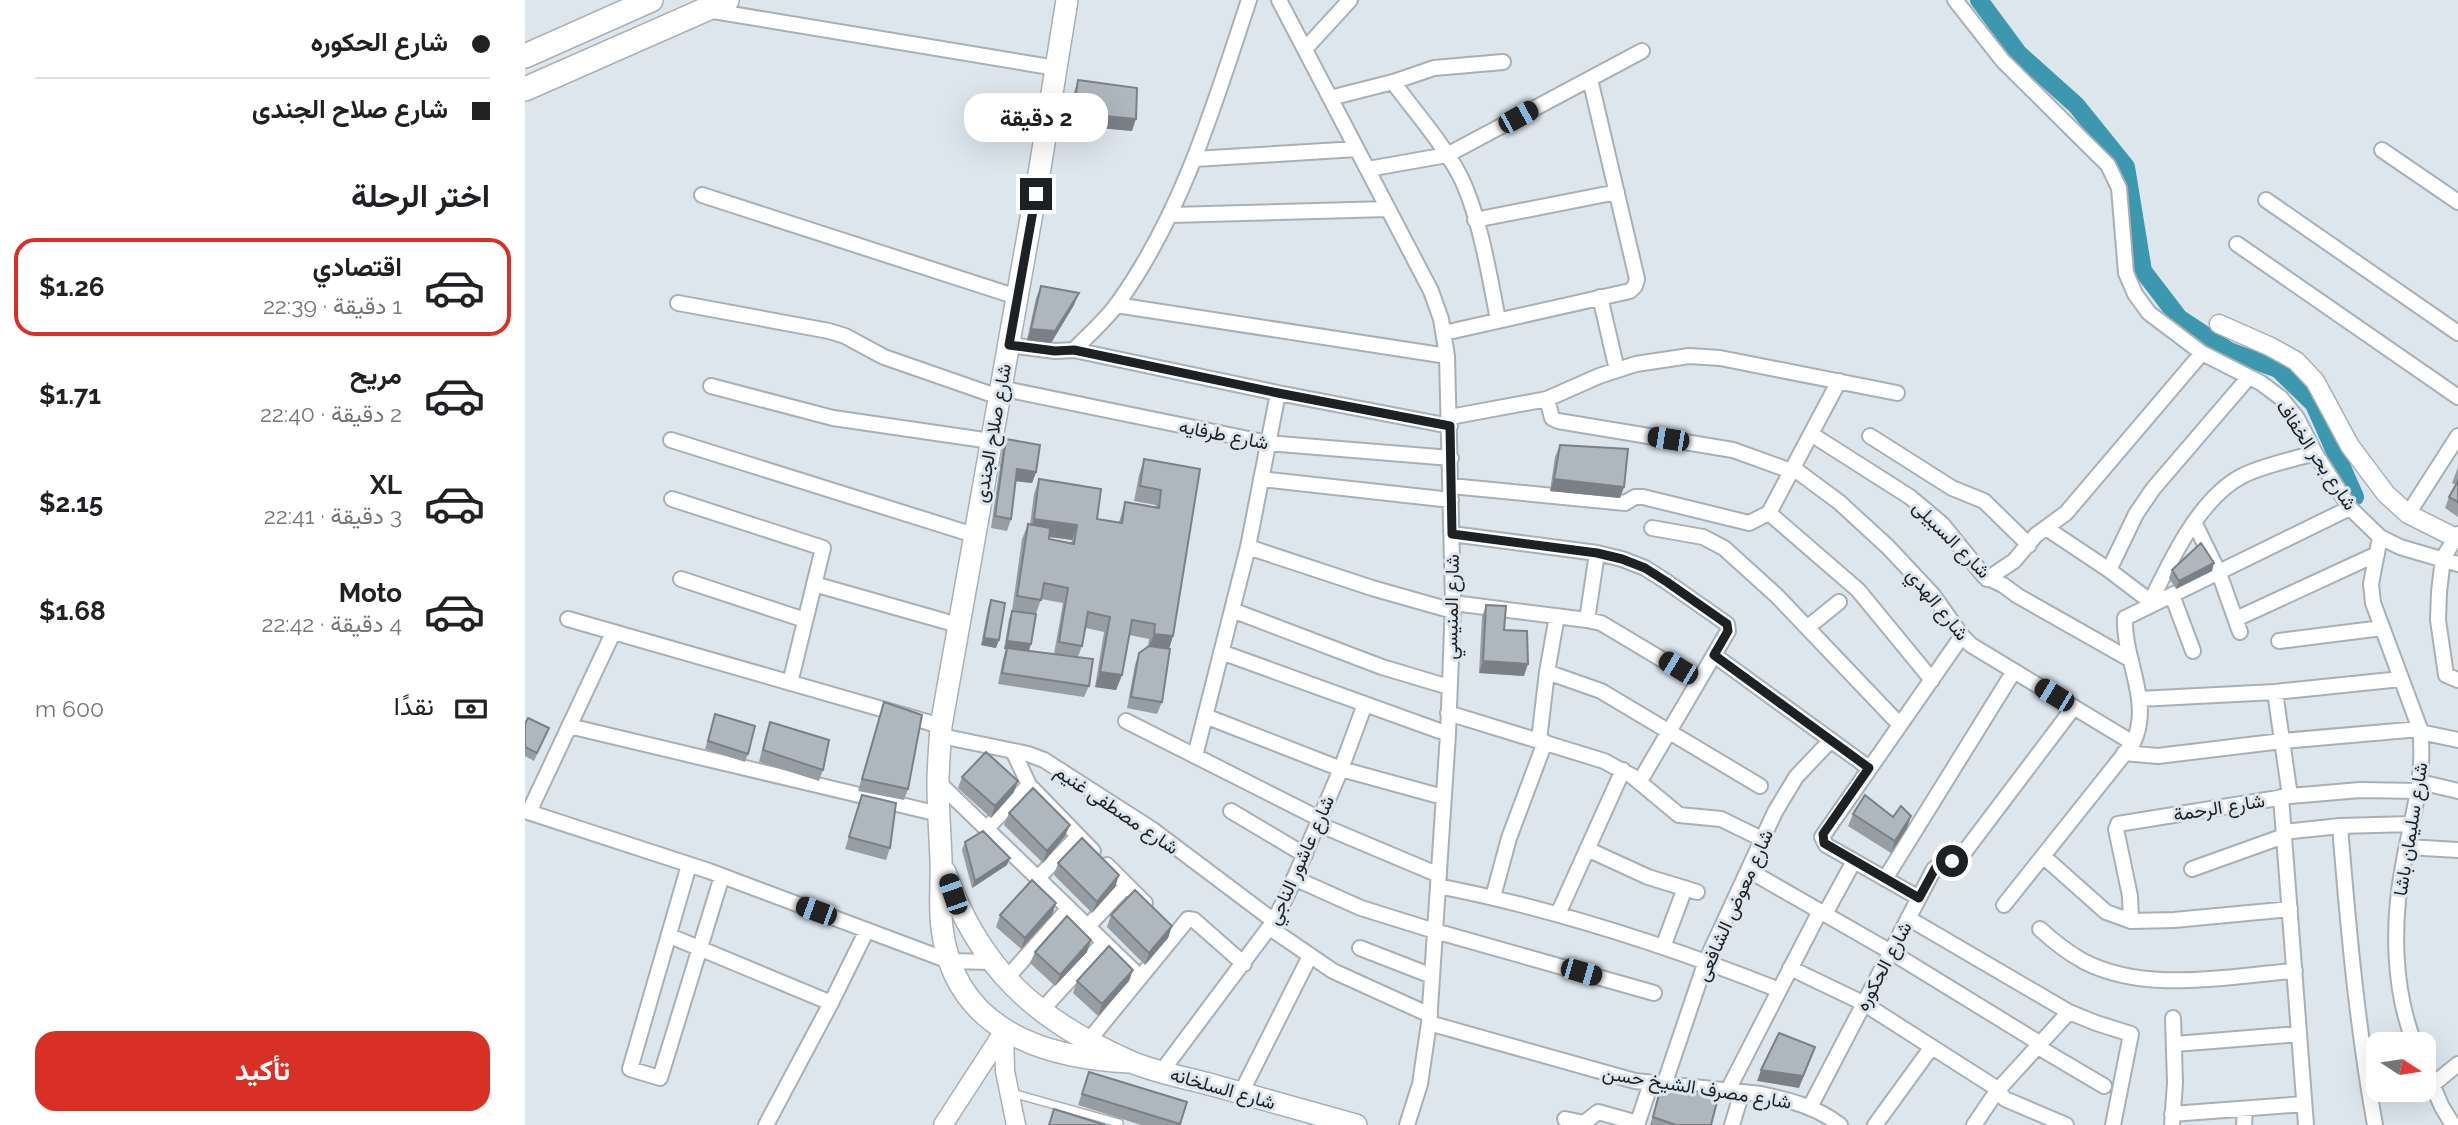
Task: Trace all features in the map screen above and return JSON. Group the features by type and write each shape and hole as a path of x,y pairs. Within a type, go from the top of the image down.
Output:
{"highway":[{"path":"525,56 651,0"},
{"path":"525,89 727,0"},
{"path":"552,44 554,60 564,72"}],"main road":[{"name":"شارع صلاح الجندى","path":"1064,2 1056,68 941,731 938,782 942,930 949,961 960,984 975,1005 1004,1031 1039,1046 1082,1048 1131,1062"},
{"name":"شارع صلاح الجندى","path":"941,861 963,918 991,962 1082,1048"},
{"name":"شارع السلخانه","path":"1131,1062 1356,1125"}],"street":[{"path":"1074,350 1116,305 1171,215 1195,159 1249,0"},
{"name":"شارع المنيسي","path":"1279,0 1431,290 1444,333 1447,356 1453,607 1448,734 1429,1019 1420,1084 1408,1125"},
{"path":"1305,49 1350,0"},
{"name":"شارع بحر الخفاف","path":"1955,0 2003,61 2109,165 2119,188 2126,273 2135,294 2149,313 2202,353 2271,390 2289,407 2350,508 2380,537 2400,547 2458,564"},
{"path":"706,10 1056,68"},
{"path":"1368,169 1447,155 1642,51"},
{"path":"1330,98 1434,68 1503,62"},
{"path":"1444,333 1630,291 1635,286 1637,279 1590,79"},
{"path":"1393,82 1459,175 1475,220 1498,320"},
{"path":"1195,159 1357,149"},
{"path":"2382,150 2458,202"},
{"path":"1475,220 1617,192"},
{"path":"702,195 1017,297"},
{"path":"2266,200 2458,333"},
{"path":"1171,215 1388,209"},
{"path":"2237,244 2458,397"},
{"path":"1600,297 1617,370"},
{"name":"شارع طرفايه","path":"678,303 829,331 845,336 884,357 1000,393 1268,443 1451,458"},
{"path":"1116,305 1447,356"},
{"name":"شارع بحر الخفاف","path":"2219,324 2284,353 2306,370 2325,397 2350,446 2386,495 2408,514 2457,537"},
{"path":"1009,345 1055,351 1074,350 1278,393 1450,421 1547,399 1617,370 1659,359 1689,356 1720,358 1896,393"},
{"path":"1987,579 2014,561 2036,536 2066,513 2202,353"},
{"path":"2109,570 2136,514 2153,489 2249,377"},
{"path":"1261,479 1625,503 1635,497 1643,497 1749,523 1769,513 1839,381"},
{"path":"711,386 833,418 991,441"},
{"path":"1195,756 1248,547 1278,393"},
{"name":"شارع الهدي","path":"1547,399 1552,418 1558,421 1733,450 1792,469 1839,502 1888,547 1933,595 1971,645 2074,707 2128,748 2158,756 2282,741 2420,731 2458,740"},
{"name":"شارع السبيلى","path":"1811,434 1927,510 1950,532 1987,579 2003,585 2131,660"},
{"path":"1870,436 1952,488 1984,501 2029,545"},
{"path":"2408,514 2458,436"},
{"path":"671,440 974,535"},
{"path":"2149,604 2194,522 2224,489 2242,476 2315,453"},
{"path":"672,499 823,548 790,683"},
{"path":"2004,905 2128,748 2140,723 2139,699 2124,620 2149,604 2220,573 2350,508"},
{"path":"1769,513 1858,590 1931,680"},
{"path":"2194,522 2220,573 2238,626 2377,554"},
{"path":"1652,527 1703,537 1714,542 1777,596 1900,725"},
{"path":"2046,528 2109,570 2149,604"},
{"path":"1452,534 1597,553 1622,559 1645,568 1725,621 1728,631 1640,781"},
{"name":"شارع سليمان باشا","path":"2380,537 2371,594 2420,731 2423,757 2398,899 2398,967 2402,1004 2411,1032"},
{"path":"2457,537 2443,558 2439,592 2441,649 2446,675 2458,680"},
{"path":"1248,547 1372,588 1453,607 1587,620 1616,631 1698,681"},
{"path":"1587,620 1597,553"},
{"path":"681,579 805,620"},
{"path":"814,584 958,625"},
{"path":"2172,595 2193,651"},
{"path":"1808,627 1839,602"},
{"path":"1232,610 1382,667 1450,687"},
{"path":"1493,897 1512,829 1542,741 1547,672 1557,616"},
{"name":"شارع مصطفى غنيم","path":"568,619 1044,760 1153,830 1310,956"},
{"path":"2279,641 2382,628"},
{"path":"613,633 527,812 722,876 949,961 991,962"},
{"path":"1919,898 1824,843 1823,834 1962,636"},
{"path":"1221,652 1448,734"},
{"path":"1714,655 1869,768"},
{"path":"1885,879 2014,671"},
{"path":"1547,672 1601,691 1760,786"},
{"path":"2139,699 2275,692 2401,679"},
{"path":"2275,692 2286,796 2284,834 2306,1125"},
{"name":"شارع عاشور الناجي","path":"1162,1071 1272,925 1305,855 1365,704"},
{"name":"شارع الحكوره","path":"1810,1107 1936,867 1963,854 2074,707"},
{"path":"1448,713 1604,761 1640,781 1679,815 1721,819 1762,839"},
{"path":"1205,716 1341,769 1443,797"},
{"path":"1126,721 1438,880 1663,947 1779,990"},
{"path":"569,726 939,814"},
{"name":"شارع معوض الشافعى","path":"1638,1124 1657,1084 1706,961 1786,791 1831,740"},
{"path":"1013,751 1029,785 1166,924"},
{"path":"1557,914 1623,770"},
{"path":"938,782 1140,977"},
{"path":"986,829 1029,785"},
{"name":"شارع الرحمة","path":"2131,921 2130,896 2116,829 2118,824 2286,796 2420,786 2458,791"},
{"path":"1231,811 1305,855"},
{"path":"2192,869 2284,834 2340,826 2412,824"},
{"path":"2340,826 2350,950 2366,1077 2375,1125"},
{"path":"1038,878 1078,836"},
{"path":"2407,847 2458,850"},
{"path":"1587,849 1649,877 1691,890 1663,947"},
{"path":"2042,856 2106,912 2131,921 2174,920 2290,909"},
{"path":"1732,1125 1735,1091 1779,990 1854,862"},
{"path":"689,865 630,1069 660,1078 722,876"},
{"path":"1748,870 1891,952 2104,1086"},
{"path":"1294,878 1361,908 1654,993"},
{"path":"1088,926 1127,885"},
{"path":"1006,979 1069,908"},
{"path":"1908,918 2069,1012 2130,1034 2113,1125"},
{"path":"1166,924 1192,919 1244,964"},
{"path":"1082,1048 1140,977 1166,924"},
{"path":"2040,929 2060,947 2084,961 2109,972 2136,978 2163,981 2295,971"},
{"path":"766,1125 867,930"},
{"path":"670,936 831,1003"},
{"path":"1041,1011 1104,942"},
{"path":"1360,948 1432,976"},
{"path":"1241,1093 1310,956"},
{"name":"شارع مصرف الشيخ حسن","path":"1310,956 1360,985 1429,1019 1620,1077 1657,1084 1780,1098 1810,1107 1840,1125"},
{"path":"1790,968 1863,1003 1993,1086 2005,1099 2066,1125"},
{"path":"1974,1125 1997,1091 2069,1012"},
{"path":"2173,1018 2175,1044 2172,1120 2245,1109 2304,1104"},
{"path":"1004,1031 1003,1051 1008,1091 1016,1125"},
{"path":"943,1125 1004,1031"},
{"path":"2175,1044 2299,1034"},
{"path":"1875,1125 1931,1048"},
{"path":"2436,1082 2458,1064"},
{"path":"2436,1095 2453,1125"},
{"path":"2244,1125 2245,1109"},
{"path":"1565,1119 1584,1123 1598,1112 1638,1124"}],"lane":[{"path":"1008,1091 1119,1123"}],"building":[{"path":"1078,80 1137,88 1136,119 1073,113"},
{"path":"1041,286 1079,293 1055,331 1031,329"},
{"path":"1006,439 1040,445 1036,472 1017,469 1011,519 995,516"},
{"path":"1560,445 1628,449 1624,487 1554,479"},
{"path":"1144,459 1200,469 1173,636 1154,634 1155,624 1132,620 1122,675 1100,672 1110,617 1088,612 1082,646 1059,642 1068,588 1044,583 1041,600 1017,596 1028,524 1050,528 1049,539 1074,544 1077,525 1034,519 1039,479 1101,489 1097,519 1122,523 1125,502 1159,508 1161,490 1140,486"},
{"path":"2458,481 2458,502 2449,497"},
{"path":"2201,543 2214,563 2179,581 2172,570"},
{"path":"991,600 1005,603 999,640 984,638"},
{"path":"1486,605 1506,606 1504,630 1527,631 1528,664 1483,661"},
{"path":"1012,611 1036,614 1031,644 1007,641"},
{"path":"1149,646 1170,649 1162,702 1131,697 1139,653"},
{"path":"1007,648 1093,659 1089,686 1002,673"},
{"path":"884,702 922,715 908,789 862,779"},
{"path":"715,714 755,726 748,754 708,741"},
{"path":"528,718 549,728 537,753 525,747 525,724"},
{"path":"770,722 829,740 823,770 763,750"},
{"path":"986,752 1018,781 995,806 962,777"},
{"path":"1033,788 1070,825 1047,851 1009,813"},
{"path":"862,795 896,803 890,848 849,837"},
{"path":"1865,795 1893,817 1901,806 1911,816 1895,841 1853,814"},
{"path":"983,831 1010,858 975,881 965,842"},
{"path":"1082,838 1119,875 1097,902 1058,863"},
{"path":"1032,880 1056,903 1025,938 1000,915"},
{"path":"1135,890 1172,926 1149,953 1111,915"},
{"path":"1067,916 1091,940 1060,975 1035,952"},
{"path":"1109,946 1133,970 1102,1004 1077,981"},
{"path":"1779,1033 1815,1047 1803,1076 1761,1070"},
{"path":"1089,1072 1187,1102 1180,1124 1082,1094"},
{"path":"1661,1087 1719,1094 1711,1125 1676,1125 1653,1117"},
{"path":"1054,1109 1105,1125 1049,1125"}],"waterway":[{"path":"1979,0 2019,54 2076,105 2126,167 2143,271 2179,318 2229,351 2278,369 2314,404 2355,497"}],"route":[{"path":"1036,194 1009,345 1055,351 1074,350 1450,426 1452,534 1597,553 1645,568 1667,582 1727,624 1728,631 1714,655 1869,768 1823,834 1822,840 1826,845 1919,898 1936,867 1952,861"}]}
